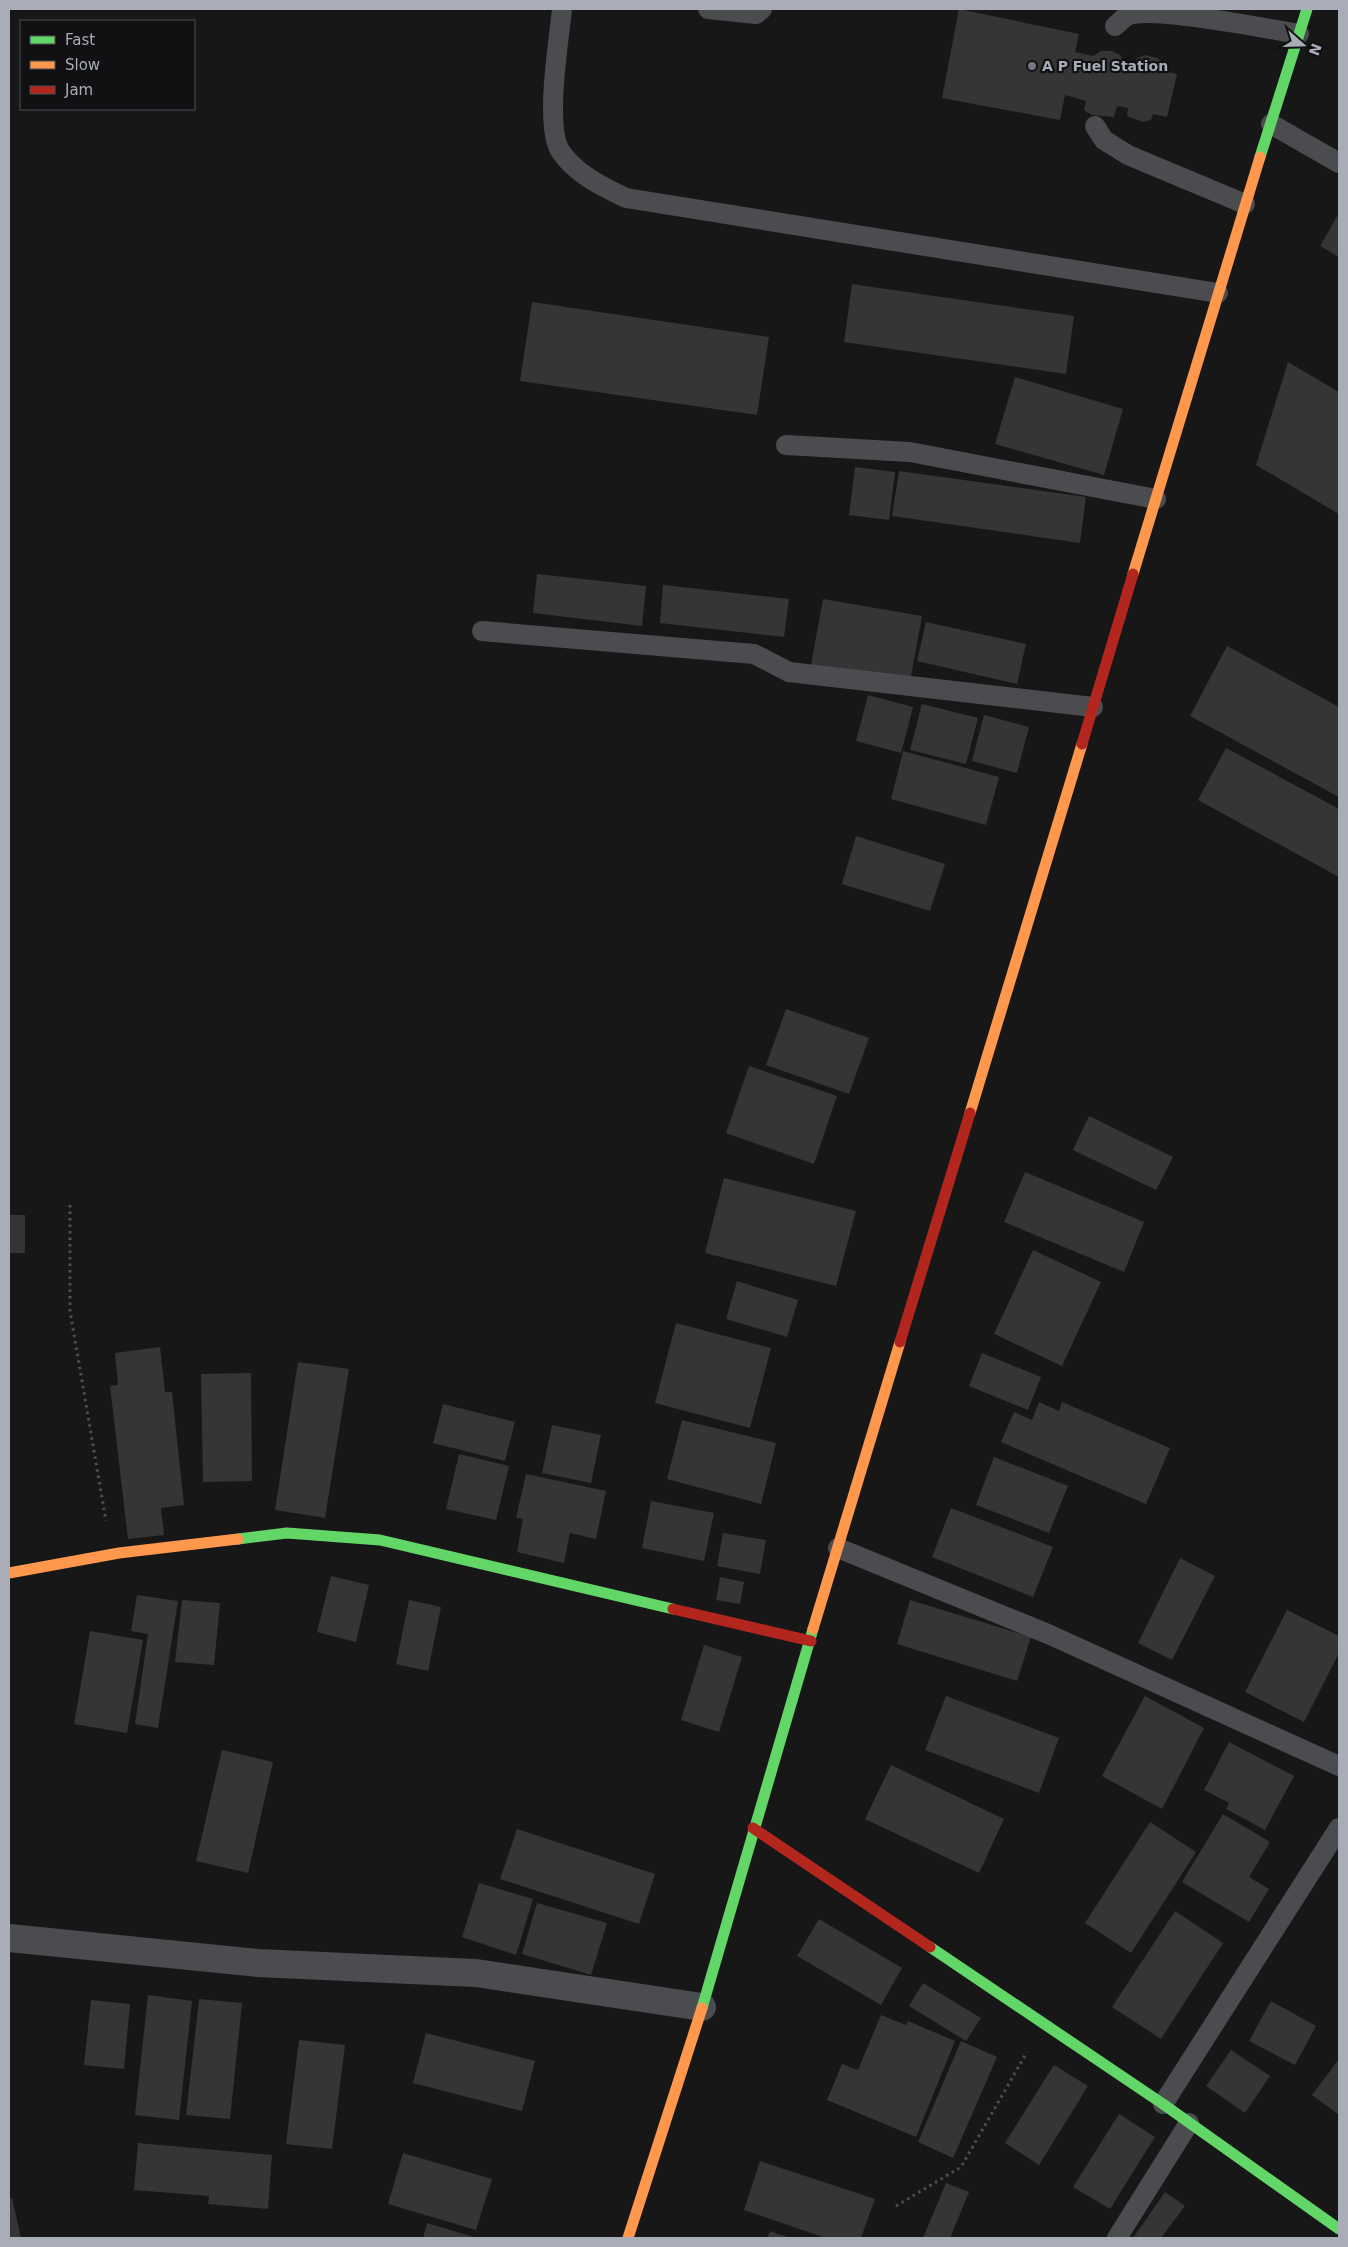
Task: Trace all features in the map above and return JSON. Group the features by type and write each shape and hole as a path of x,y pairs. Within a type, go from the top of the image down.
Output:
{"main road":[{"path":"628,2238 702,2007 838,1548 1218,293 1307,9"},
{"path":"9,1573 112,1554 287,1533 380,1540 811,1641"},
{"path":"754,1828 1163,2104 1339,2229"}],"street":[{"path":"9,1938 258,1963 476,1973 702,2007"}],"lane":[{"path":"562,9 552,123 560,152 592,181 626,198 1218,293"},
{"path":"708,9 756,14 762,9"},
{"path":"1115,26 1126,16 1143,12 1168,14 1299,34"},
{"path":"1271,124 1339,163"},
{"path":"1095,126 1104,140 1128,155 1245,204"},
{"path":"786,445 910,452 1156,499"},
{"path":"482,631 754,654 789,672 1093,707"},
{"path":"838,1548 1048,1634 1339,1766"},
{"path":"1163,2104 1339,1828"},
{"path":"1117,2238 1189,2123"}],"path":[{"path":"70,1205 70,1311 112,1554"},
{"path":"896,2206 961,2167 1044,2024"}],"building":[{"path":"959,9 1079,34 1075,52 1093,56 1101,51 1112,51 1120,55 1125,63 1134,65 1137,58 1145,55 1157,58 1165,63 1164,71 1177,74 1167,117 1153,114 1151,120 1143,122 1127,116 1128,108 1117,106 1114,117 1092,115 1084,110 1086,101 1065,95 1060,120 942,98"},
{"path":"1339,213 1339,257 1320,246"},
{"path":"852,284 1074,316 1066,374 844,342"},
{"path":"532,302 769,337 757,415 520,381"},
{"path":"1288,362 1339,392 1339,514 1256,465"},
{"path":"1015,377 1123,409 1104,475 995,444"},
{"path":"855,467 895,472 889,520 849,515"},
{"path":"899,471 1086,497 1080,543 892,516"},
{"path":"537,574 646,586 642,626 533,613"},
{"path":"663,585 789,599 784,637 660,623"},
{"path":"823,599 922,616 910,682 811,665"},
{"path":"926,622 1026,644 1017,684 917,661"},
{"path":"1227,646 1339,707 1339,797 1190,716"},
{"path":"868,695 913,707 901,753 856,741"},
{"path":"922,704 978,718 966,764 910,750"},
{"path":"984,715 1029,727 1017,773 972,761"},
{"path":"1226,748 1339,809 1339,877 1198,800"},
{"path":"903,751 999,777 986,825 891,799"},
{"path":"856,836 945,864 930,911 842,884"},
{"path":"786,1009 869,1038 849,1094 766,1065"},
{"path":"749,1066 837,1096 814,1164 726,1133"},
{"path":"1089,1116 1173,1157 1156,1190 1073,1150"},
{"path":"1025,1172 1144,1222 1124,1272 1004,1222"},
{"path":"724,1178 856,1211 836,1286 705,1253"},
{"path":"9,1215 25,1215 25,1253 9,1253"},
{"path":"1033,1250 1101,1282 1062,1366 994,1334"},
{"path":"737,1281 798,1300 787,1337 726,1319"},
{"path":"676,1323 771,1348 750,1428 655,1403"},
{"path":"160,1347 165,1392 172,1392 184,1505 161,1508 164,1535 128,1539 110,1386 118,1385 115,1353"},
{"path":"982,1353 1041,1377 1028,1410 969,1386"},
{"path":"298,1362 349,1369 325,1518 275,1510"},
{"path":"251,1373 252,1481 203,1482 201,1374"},
{"path":"1039,1402 1059,1411 1062,1402 1170,1448 1146,1504 1001,1442 1014,1412 1032,1420"},
{"path":"443,1404 515,1422 505,1461 433,1443"},
{"path":"682,1420 776,1443 761,1504 667,1479"},
{"path":"552,1425 601,1435 591,1483 542,1473"},
{"path":"459,1454 509,1466 496,1520 446,1509"},
{"path":"994,1457 1068,1486 1049,1533 976,1505"},
{"path":"526,1474 606,1491 596,1539 570,1533 564,1563 517,1552 523,1519 516,1518"},
{"path":"651,1501 714,1513 704,1561 642,1548"},
{"path":"951,1508 1053,1547 1033,1597 932,1557"},
{"path":"723,1533 766,1540 760,1574 717,1566"},
{"path":"1180,1558 1215,1576 1172,1660 1138,1643"},
{"path":"331,1576 369,1585 356,1642 317,1632"},
{"path":"720,1577 744,1582 740,1604 716,1600"},
{"path":"137,1595 178,1601 158,1728 135,1724 148,1634 131,1631"},
{"path":"182,1600 220,1603 214,1665 175,1662"},
{"path":"409,1600 441,1607 428,1671 396,1664"},
{"path":"910,1600 1031,1637 1017,1681 897,1644"},
{"path":"1287,1610 1339,1636 1339,1653 1304,1722 1245,1692"},
{"path":"90,1631 143,1640 127,1733 74,1724"},
{"path":"704,1645 742,1657 719,1732 681,1720"},
{"path":"946,1696 1059,1738 1039,1793 925,1750"},
{"path":"1145,1696 1204,1728 1162,1809 1102,1776"},
{"path":"1229,1742 1294,1776 1265,1830 1226,1809 1229,1803 1204,1790"},
{"path":"222,1750 273,1762 248,1873 196,1861"},
{"path":"891,1765 1004,1819 979,1873 865,1819"},
{"path":"1223,1814 1270,1842 1249,1877 1269,1889 1249,1922 1182,1882"},
{"path":"1150,1822 1196,1852 1131,1953 1085,1923"},
{"path":"517,1829 655,1874 639,1924 500,1879"},
{"path":"479,1883 533,1899 516,1955 462,1937"},
{"path":"537,1903 607,1923 591,1975 522,1954"},
{"path":"1175,1911 1223,1943 1161,2039 1112,2007"},
{"path":"819,1919 902,1968 881,2005 797,1956"},
{"path":"923,1983 981,2018 966,2041 909,2006"},
{"path":"148,1995 192,2001 179,2120 135,2115"},
{"path":"199,1999 242,2003 230,2119 186,2115"},
{"path":"91,2000 130,2004 124,2069 84,2065"},
{"path":"1271,2001 1316,2026 1295,2065 1249,2041"},
{"path":"881,2015 906,2025 908,2021 955,2041 916,2137 827,2100 842,2064 858,2070"},
{"path":"426,2033 535,2061 522,2111 413,2083"},
{"path":"299,2040 345,2045 332,2149 286,2144"},
{"path":"961,2041 997,2057 953,2158 918,2142"},
{"path":"1231,2050 1270,2076 1245,2113 1206,2086"},
{"path":"1339,2059 1339,2115 1312,2095"},
{"path":"1054,2065 1088,2086 1039,2165 1005,2143"},
{"path":"1119,2114 1155,2137 1110,2209 1073,2187"},
{"path":"138,2143 272,2155 268,2209 208,2204 209,2196 134,2190"},
{"path":"403,2153 492,2179 476,2230 388,2204"},
{"path":"760,2161 875,2199 861,2238 826,2238 744,2210"},
{"path":"946,2183 969,2192 950,2238 923,2238"},
{"path":"1165,2192 1185,2206 1161,2238 1133,2238"},
{"path":"12,2198 21,2238 9,2238 9,2199"},
{"path":"427,2223 477,2238 423,2238"},
{"path":"770,2231 790,2238 767,2238"}],"traffic: fast":[{"path":"1260,157 1307,9"},
{"path":"238,1539 287,1533 380,1540 673,1609"},
{"path":"702,2008 813,1629"},
{"path":"930,1947 1163,2104 1339,2229"}],"traffic: slow":[{"path":"1133,574 1260,157"},
{"path":"970,1113 1082,744"},
{"path":"813,1629 900,1342"},
{"path":"9,1573 119,1553 238,1539"},
{"path":"628,2238 702,2008"}],"traffic: jam":[{"path":"1082,744 1133,574"},
{"path":"900,1342 970,1113"},
{"path":"673,1609 811,1641"},
{"path":"753,1828 930,1947"}],"place":[{"name":"A P Fuel Station","path":"1032,66"}]}
